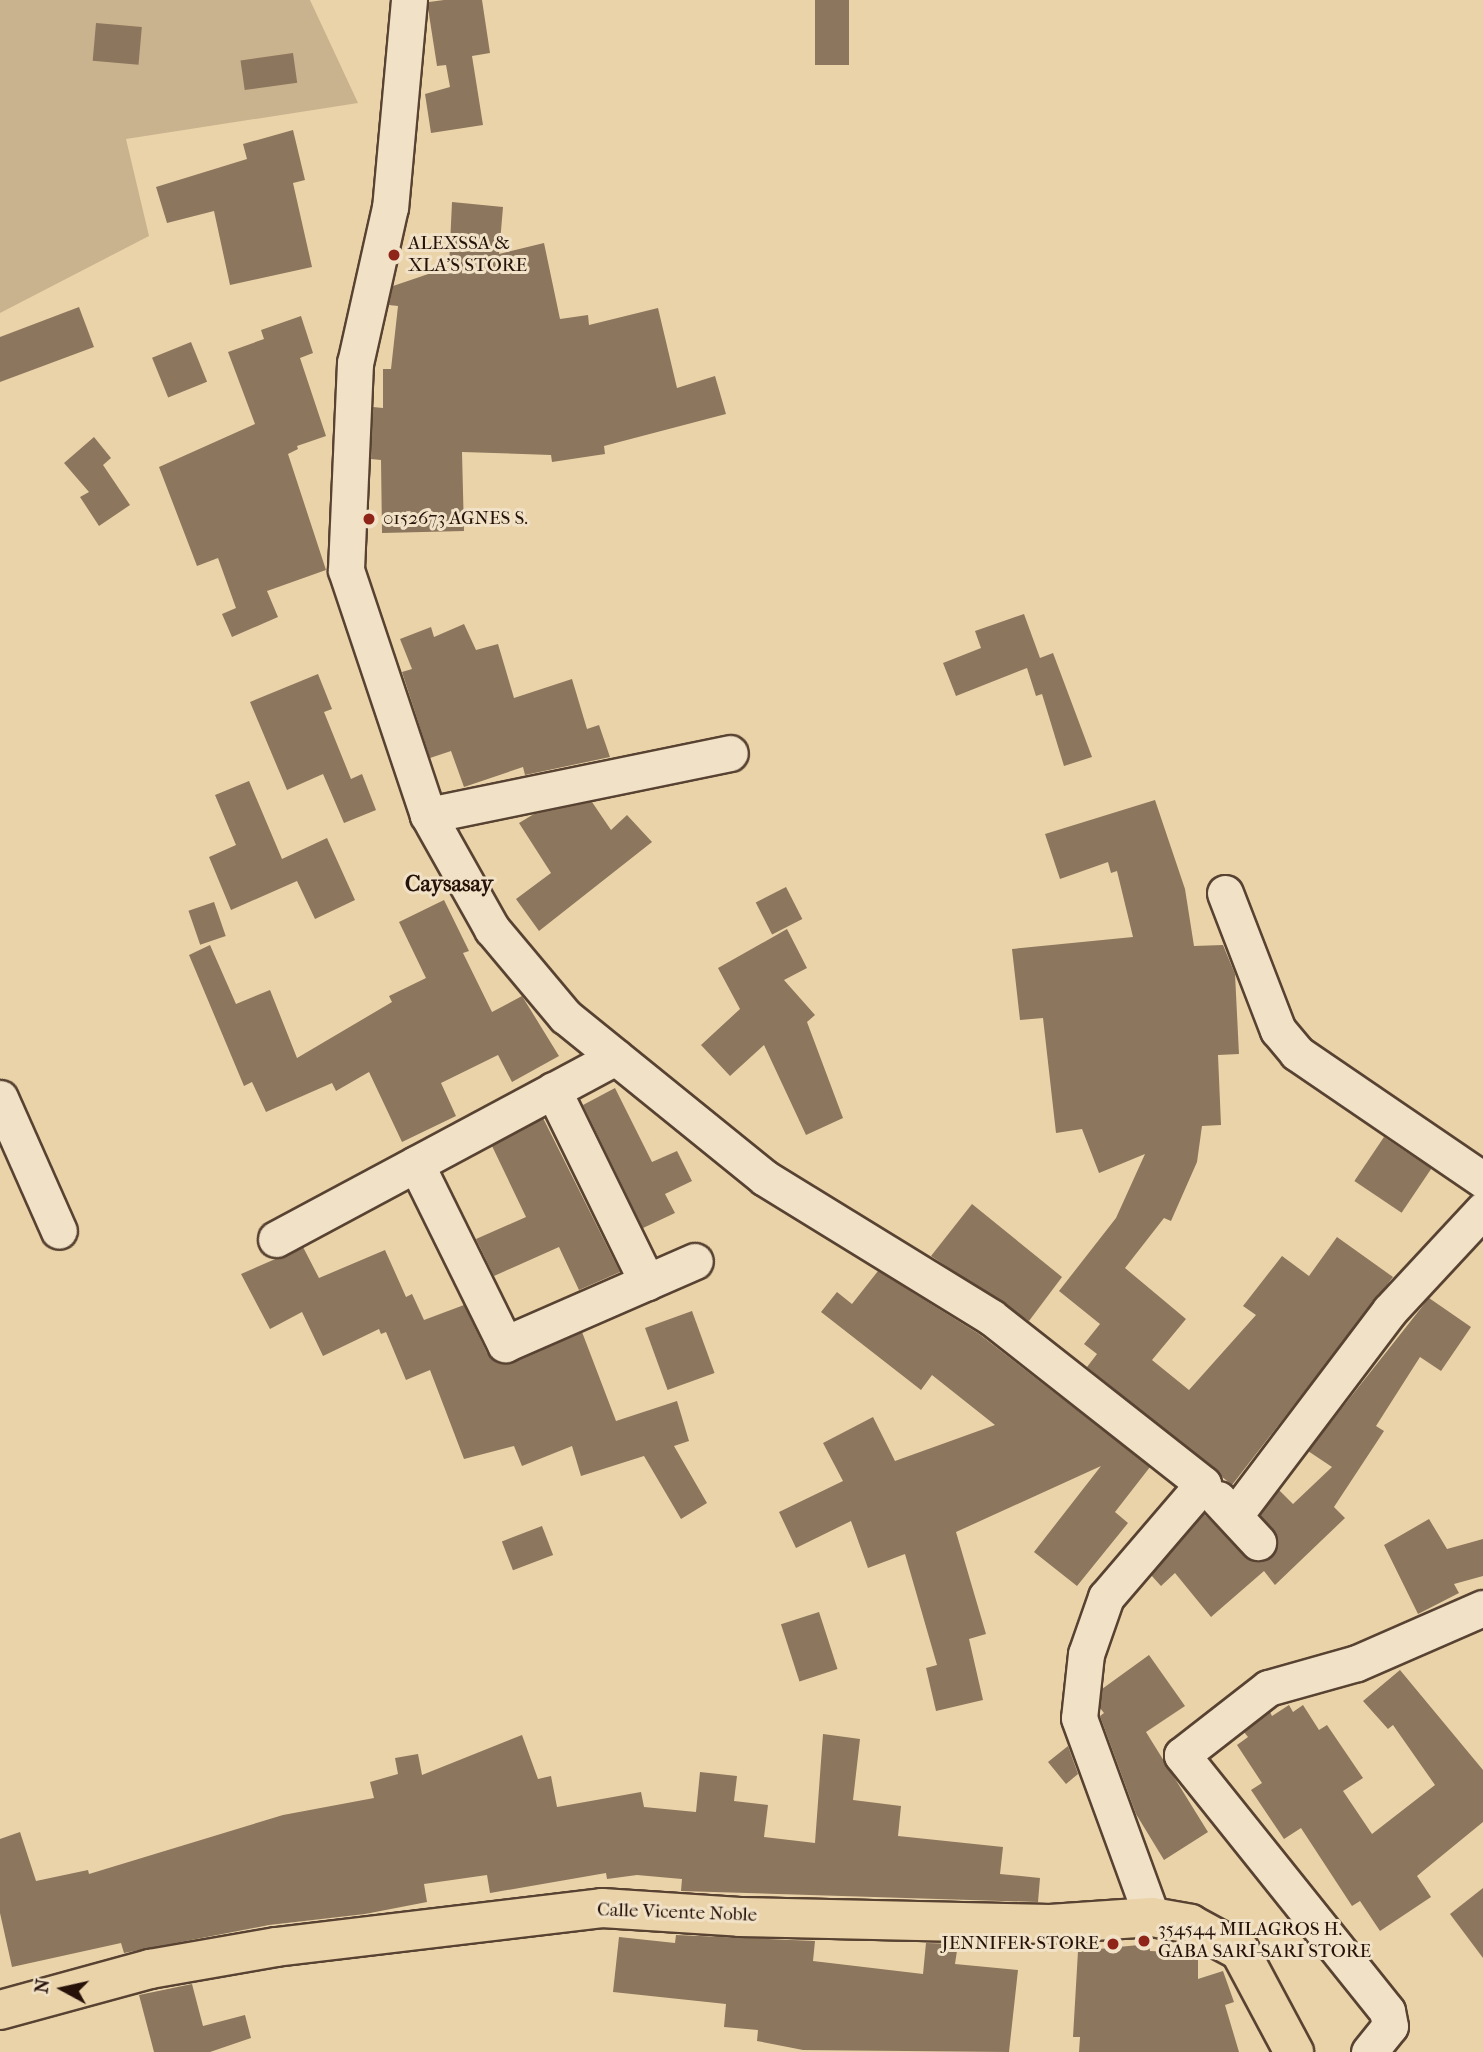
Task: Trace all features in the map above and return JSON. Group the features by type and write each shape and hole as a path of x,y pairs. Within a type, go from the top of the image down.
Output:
{"main road":[{"name":"Calle Vicente Noble","path":"0,2010 150,1969 276,1947 603,1908 740,1917 1036,1924 1152,1917 1190,1924 1240,1951 1289,2050"}],"street":[{"path":"409,0 390,207 355,363 346,570 428,815 492,929 565,1016 765,1178 991,1317 1203,1484 1258,1542"},
{"path":"428,815 730,753"},
{"path":"1225,893 1278,1030 1297,1053 1483,1180"},
{"path":"276,1239 615,1057"},
{"path":"552,1090 647,1282"},
{"path":"0,1098 59,1231"},
{"path":"416,1164 505,1344 695,1261"},
{"path":"1235,1515 1390,1310 1483,1210"},
{"path":"1152,1917 1079,1718 1086,1654 1107,1597 1203,1484"},
{"path":"1369,2052 1390,2026 1387,2011 1182,1755 1268,1688 1357,1663 1483,1608"}],"shaded area":[{"path":"0,0 310,0 358,103 126,139 149,236 0,313"}],"building":[{"path":"482,0 490,53 472,56 483,125 431,133 425,94 450,87 446,65 437,66 428,8 429,2"},
{"path":"815,0 849,0 849,65 815,65"},
{"path":"96,23 142,27 139,65 93,61"},
{"path":"293,53 297,83 245,90 241,60"},
{"path":"293,130 305,180 293,183 312,267 230,285 214,211 167,223 156,187 247,159 243,144"},
{"path":"452,202 503,207 499,254 544,243 560,319 588,315 589,325 658,308 677,388 715,376 726,414 604,446 605,454 552,462 551,455 462,452 464,531 382,533 381,460 371,459 373,407 383,408 383,369 391,369 398,306 389,305 393,286 449,267"},
{"path":"79,307 94,347 0,382 0,337"},
{"path":"301,316 313,353 300,358 326,436 297,446 298,449 288,454 326,570 267,591 278,617 232,637 222,614 236,608 218,558 197,566 159,467 255,424 228,352 264,339 261,330"},
{"path":"191,342 207,382 168,398 152,358"},
{"path":"94,437 111,458 103,465 130,505 99,526 80,497 89,492 64,463"},
{"path":"1024,614 1040,658 1053,653 1092,757 1064,766 1042,694 1036,696 1027,668 956,696 943,663 981,648 975,631"},
{"path":"464,624 476,650 498,644 514,698 572,679 587,729 599,725 610,757 525,775 523,767 464,787 451,751 430,758 402,672 412,669 400,639 431,627 434,637"},
{"path":"318,674 332,709 324,712 351,779 362,774 376,810 344,823 323,774 287,790 250,702"},
{"path":"249,781 282,859 327,838 355,900 315,919 297,881 231,910 209,857 236,845 215,795"},
{"path":"1155,800 1185,889 1194,946 1223,945 1235,974 1239,1054 1218,1055 1221,1125 1202,1126 1197,1162 1171,1221 1164,1218 1125,1268 1186,1319 1152,1360 1189,1390 1256,1315 1243,1306 1282,1256 1309,1276 1337,1237 1393,1277 1232,1485 1087,1367 1097,1354 1084,1344 1100,1324 1059,1291 1116,1218 1145,1154 1099,1173 1082,1129 1056,1133 1043,1018 1020,1020 1012,949 1133,937 1117,871 1111,873 1108,862 1060,879 1045,834"},
{"path":"592,802 611,830 627,815 652,842 539,931 516,899 551,873 519,823 534,814"},
{"path":"786,887 802,919 772,935 756,902"},
{"path":"444,900 469,951 463,953 492,1012 522,996 559,1056 512,1082 498,1055 441,1083 456,1116 402,1142 369,1072 336,1091 332,1083 266,1112 252,1082 244,1086 189,955 210,945 236,1004 270,990 297,1058 392,1002 389,996 426,978 399,922"},
{"path":"214,902 226,936 200,945 188,911"},
{"path":"787,929 807,968 784,980 815,1015 807,1022 843,1118 806,1135 764,1045 730,1076 701,1045 740,1009 718,968"},
{"path":"615,1088 652,1162 677,1151 692,1181 665,1194 675,1213 643,1228 583,1105"},
{"path":"543,1118 620,1272 579,1290 559,1247 494,1276 476,1239 526,1217 492,1146"},
{"path":"1384,1137 1431,1169 1402,1213 1354,1181"},
{"path":"972,1204 1062,1277 1029,1321 931,1256"},
{"path":"303,1247 319,1278 385,1250 406,1297 412,1294 424,1320 464,1305 487,1353 502,1364 582,1332 616,1421 677,1401 689,1441 674,1446 707,1503 681,1519 644,1456 581,1476 572,1446 522,1466 514,1446 464,1459 430,1370 406,1380 386,1332 381,1334 379,1329 323,1356 302,1312 270,1329 241,1274"},
{"path":"878,1271 979,1334 1150,1467 1115,1512 1128,1523 1077,1586 1034,1552 1101,1466 956,1532 986,1634 969,1639 983,1700 936,1711 926,1668 937,1665 905,1554 868,1568 851,1521 796,1548 779,1512 843,1481 823,1443 873,1417 895,1461 995,1425 932,1375 921,1390 821,1312 837,1292 852,1304"},
{"path":"1429,1298 1471,1327 1441,1371 1420,1357 1376,1426 1384,1431 1334,1507 1345,1518 1275,1585 1264,1571 1211,1617 1175,1573 1161,1586 1151,1575 1204,1514 1251,1561 1272,1556 1277,1537 1260,1515 1279,1490 1293,1504 1332,1467 1308,1451"},
{"path":"692,1311 715,1373 668,1390 645,1328"},
{"path":"1429,1519 1447,1549 1483,1539 1483,1576 1454,1584 1459,1593 1418,1614 1384,1545"},
{"path":"542,1526 553,1555 513,1570 502,1541"},
{"path":"819,1612 838,1669 799,1681 781,1624"},
{"path":"1149,1655 1185,1706 1146,1732 1208,1832 1164,1860 1136,1814 1100,1716 1104,1713 1100,1708 1102,1689"},
{"path":"1400,1670 1483,1770 1483,1822 1417,1876 1431,1897 1380,1931 1360,1901 1352,1906 1301,1828 1284,1839 1251,1790 1262,1783 1237,1745 1248,1737 1244,1732 1270,1712 1272,1716 1289,1705 1293,1712 1303,1705 1319,1730 1327,1725 1363,1778 1343,1791 1372,1834 1435,1785 1393,1725 1388,1729 1363,1701"},
{"path":"823,1734 860,1739 853,1800 901,1806 898,1836 1003,1847 1000,1874 1040,1878 1038,1902 681,1891 682,1879 637,1875 607,1879 606,1873 490,1893 487,1875 424,1884 427,1902 365,1914 269,1925 124,1953 121,1943 12,1967 0,1913 0,1839 20,1832 36,1881 88,1870 89,1874 283,1815 374,1798 370,1782 398,1774 395,1758 418,1754 422,1775 522,1735 538,1779 551,1776 557,1807 641,1792 644,1807 696,1812 700,1772 737,1776 734,1801 768,1805 764,1837 815,1843"},
{"path":"1068,1746 1078,1774 1066,1784 1048,1762"},
{"path":"1483,1888 1483,1958 1450,1914"},
{"path":"676,1935 815,1941 813,1961 923,1974 926,1943 958,1944 955,1964 1018,1970 1009,2052 803,2050 757,2041 758,2030 724,2027 726,2004 613,1992 619,1937 675,1943"},
{"path":"1149,1944 1150,1951 1198,1953 1198,1979 1223,1971 1234,2002 1225,2005 1239,2052 1079,2052 1080,2037 1073,2037 1078,1951"},
{"path":"192,1984 203,2026 245,2015 251,2038 210,2052 154,2052 139,1995"}],"place":[{"name":"ALEXSSA & XLA'S STORE","path":"394,255"},
{"name":"0152673 AGNES S.","path":"369,519"},
{"name":"354544 MILAGROS H. GABA SARI-SARI STORE","path":"1144,1941"},
{"name":"JENNIFER STORE","path":"1113,1944"}],"district":[{"name":"Caysasay","path":"449,884"}]}
